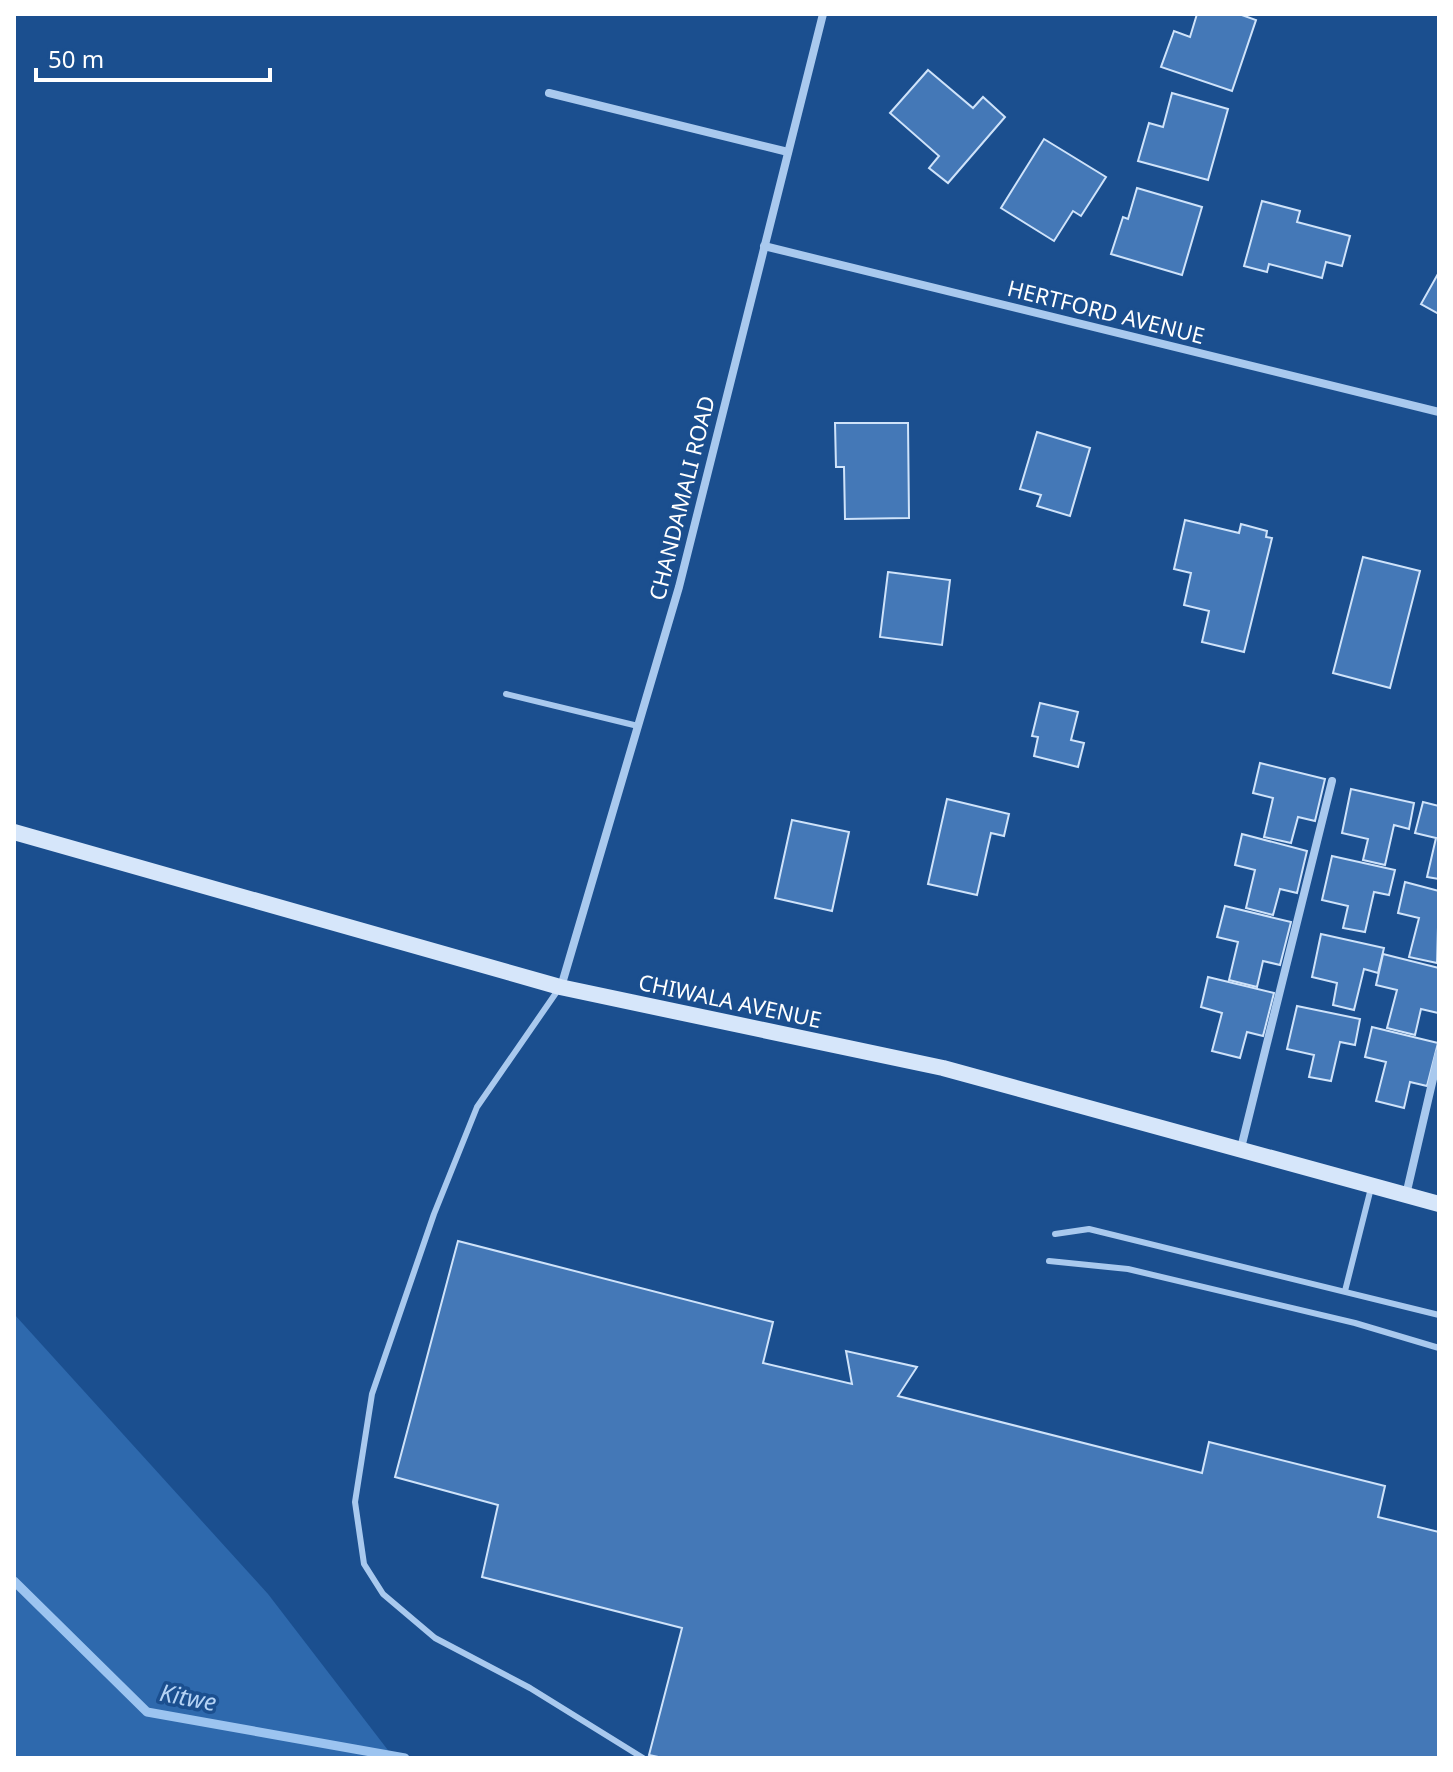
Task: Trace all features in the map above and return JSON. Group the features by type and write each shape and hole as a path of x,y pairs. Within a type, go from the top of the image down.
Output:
{"main road":[{"name":"CHIWALA AVENUE","path":"14,832 560,987 943,1068 1439,1204"}],"street":[{"name":"CHANDAMALI ROAD","path":"560,987 679,587 823,14"},
{"path":"549,93 788,152"},
{"name":"HERTFORD AVENUE","path":"764,246 1439,412"},
{"path":"1241,1148 1332,781"},
{"path":"1406,1195 1439,1053"}],"lane":[{"path":"506,694 638,726"},
{"path":"560,987 477,1107 434,1214 372,1394 355,1502 364,1564 383,1594 435,1638 530,1688 643,1758"},
{"path":"1345,1291 1371,1185"},
{"path":"1055,1234 1089,1229 1439,1315"},
{"path":"1049,1261 1128,1269 1355,1323 1439,1348"}],"shaded area":[{"path":"14,1314 268,1594 394,1758 14,1758"}],"building":[{"path":"1197,14 1239,14 1256,20 1232,91 1161,67 1174,31 1190,37"},
{"path":"928,70 973,108 983,97 1005,117 948,183 929,168 939,156 890,113"},
{"path":"1172,93 1228,109 1208,180 1138,161 1149,123 1163,127"},
{"path":"1044,139 1106,177 1081,216 1073,211 1054,241 1001,208"},
{"path":"1137,188 1202,207 1182,275 1111,254 1123,217 1128,219"},
{"path":"1262,201 1300,211 1297,222 1350,236 1342,266 1326,262 1322,278 1269,264 1267,272 1244,266"},
{"path":"1439,272 1439,314 1421,304"},
{"path":"835,423 908,423 909,518 845,519 844,467 836,467"},
{"path":"1037,432 1090,448 1070,516 1037,506 1041,495 1020,489"},
{"path":"1185,520 1239,533 1241,524 1267,531 1266,537 1272,538 1244,652 1202,642 1209,611 1184,605 1191,573 1174,569"},
{"path":"1363,557 1420,571 1390,688 1333,673"},
{"path":"888,572 950,580 942,645 880,637"},
{"path":"1040,703 1078,712 1071,740 1084,743 1078,767 1034,756 1038,737 1032,736"},
{"path":"1260,763 1325,779 1315,821 1298,817 1291,843 1264,837 1273,798 1253,793"},
{"path":"1351,789 1414,803 1409,829 1394,825 1385,865 1363,860 1368,839 1342,833"},
{"path":"947,799 1009,814 1004,836 991,833 977,895 928,884"},
{"path":"1423,802 1439,806 1439,879 1427,877 1436,838 1415,833"},
{"path":"792,820 849,832 832,911 775,898"},
{"path":"1242,834 1307,851 1297,893 1280,889 1273,915 1246,908 1255,870 1235,865"},
{"path":"1332,856 1395,870 1389,895 1374,892 1365,932 1343,928 1348,906 1322,900"},
{"path":"1405,882 1439,891 1437,963 1409,957 1419,918 1398,913"},
{"path":"1225,906 1291,922 1280,965 1263,961 1257,987 1229,980 1238,942 1217,937"},
{"path":"1321,934 1384,948 1378,973 1364,969 1354,1010 1333,1005 1337,983 1312,977"},
{"path":"1383,954 1439,968 1438,1013 1421,1009 1415,1035 1387,1028 1397,990 1376,985"},
{"path":"1208,977 1274,993 1263,1036 1247,1032 1240,1058 1212,1051 1222,1013 1201,1007"},
{"path":"1297,1006 1360,1019 1355,1045 1340,1042 1331,1081 1309,1077 1314,1055 1287,1049"},
{"path":"1372,1027 1438,1043 1427,1086 1410,1082 1404,1108 1376,1101 1386,1062 1365,1057"},
{"path":"458,1241 773,1322 763,1363 852,1384 846,1351 917,1367 898,1396 1202,1473 1209,1442 1385,1486 1378,1517 1439,1532 1439,1758 663,1758 649,1755 682,1628 482,1577 498,1505 395,1477"}],"waterway":[{"name":"Kitwe","path":"14,1581 147,1712 405,1758"}]}
